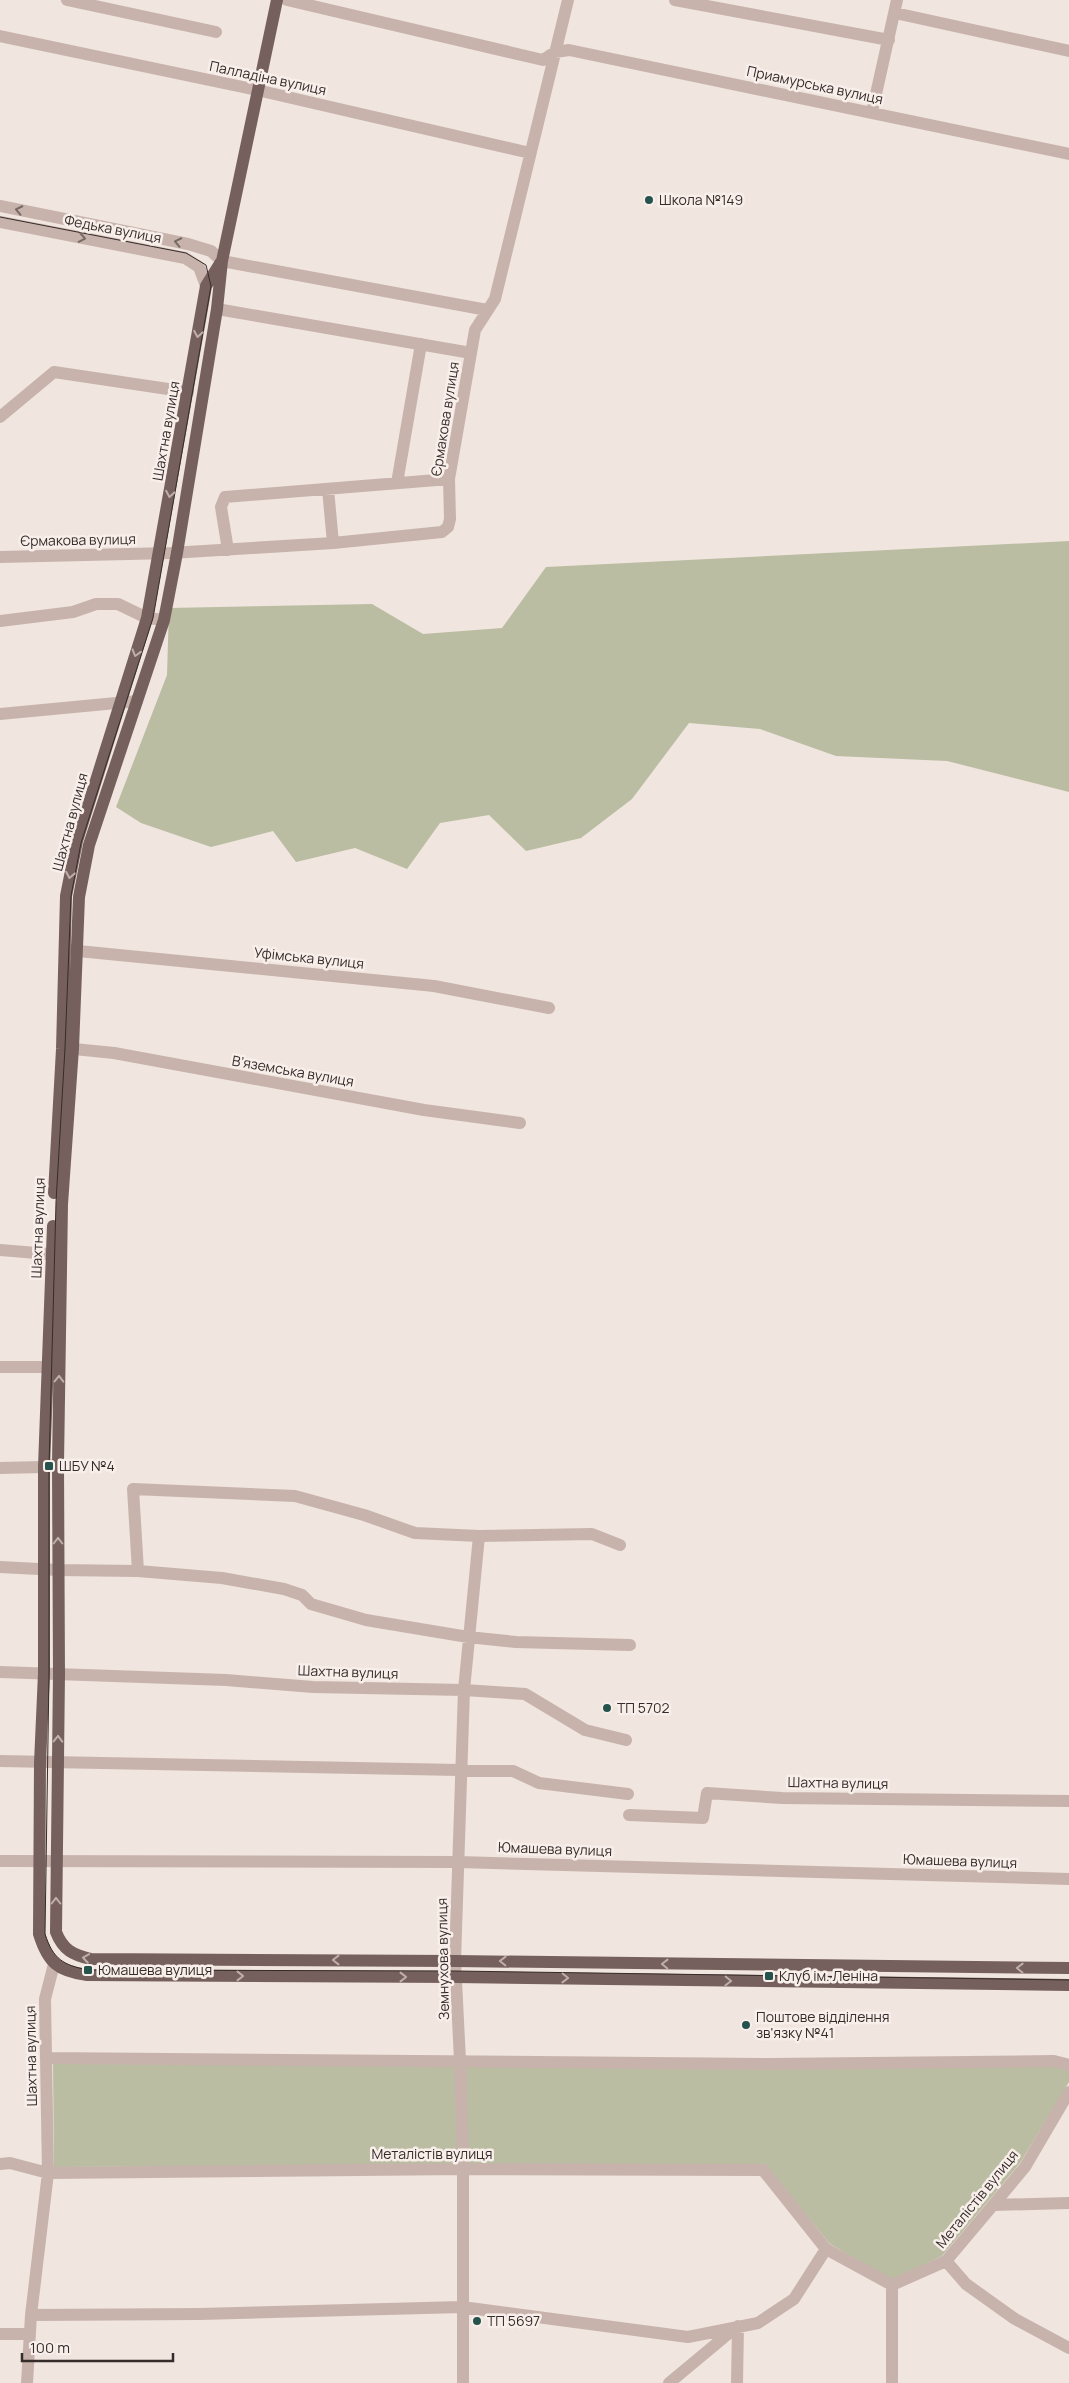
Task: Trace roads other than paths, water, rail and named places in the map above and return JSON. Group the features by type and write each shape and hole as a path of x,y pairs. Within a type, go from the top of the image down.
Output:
{"main road":[{"name":"Шахтна вулиця","path":"54,1964 44,1950 39,1934 41,1862 40,1763 44,1673 44,1467 48,1367 57,1255 67,1049 78,951 79,897 89,845 164,620 177,553 217,309 222,261 277,0"},
{"name":"Шахтна вулиця","path":"67,1049 66,896 77,841 147,618 160,554 206,286 222,261"},
{"name":"Шахтна вулиця","path":"57,1255 59,1674 56,1932 64,1948 76,1956 91,1959 455,1961"},
{"path":"455,1961 1069,1968"},
{"path":"54,1964 69,1972 87,1975 455,1977 1069,1985"}],"street":[{"path":"67,0 216,32"},
{"path":"286,0 543,60 555,52"},
{"name":"Єрмакова вулиця","path":"0,557 160,554 333,543 442,532 448,527 450,519 448,479 475,330 496,299 568,0"},
{"path":"675,0 889,40"},
{"path":"872,112 896,6 1069,51"},
{"name":"Палладіна вулиця","path":"0,36 257,90 530,152"},
{"name":"Приамурська вулиця","path":"555,52 569,50 1069,154"},
{"path":"0,206 188,244 211,251 222,261"},
{"name":"Федька вулиця","path":"0,222 185,258 199,267"},
{"path":"206,286 199,267 222,261 487,310"},
{"path":"217,309 471,353"},
{"path":"397,483 421,344"},
{"path":"0,417 54,372 188,392"},
{"path":"228,550 221,507 225,497 448,479"},
{"path":"328,489 333,543"},
{"path":"0,621 73,612 96,604 118,604 147,618 164,620"},
{"path":"0,714 137,701"},
{"name":"Уфімська вулиця","path":"65,949 434,986 549,1008"},
{"name":"В’яземська вулиця","path":"67,1049 114,1053 424,1110 520,1123"},
{"path":"0,1250 57,1255"},
{"path":"0,1367 48,1367"},
{"path":"0,1468 44,1467 58,1464"},
{"path":"138,1571 132,1489 295,1496 364,1515 415,1533 479,1536 592,1534 620,1545"},
{"name":"Земнухова вулиця","path":"463,2383 463,2168 455,1961 464,1690 479,1536"},
{"path":"0,1567 138,1571 222,1578 302,1594 311,1604 366,1620 468,1637 516,1642 630,1645"},
{"name":"Шахтна вулиця","path":"0,1672 526,1694 585,1730 626,1740"},
{"path":"0,1762 513,1771 540,1783 628,1794"},
{"name":"Шахтна вулиця","path":"629,1815 703,1818 707,1793 782,1798 1069,1801"},
{"name":"Юмашева вулиця","path":"0,1861 458,1862 1069,1879"},
{"name":"Шахтна вулиця","path":"27,2383 31,2315 48,2173 45,1998 54,1964"},
{"path":"46,2058 769,2064 1054,2061 1069,2065"},
{"name":"Металістів вулиця","path":"0,2164 10,2164 48,2173 463,2168 763,2170 826,2249 892,2285 946,2261 1025,2167 1069,2092"},
{"path":"993,2205 1069,2203"},
{"path":"31,2315 200,2314 462,2307 688,2337 758,2323 794,2299 826,2249"},
{"path":"946,2261 966,2284 1015,2319 1069,2348"},
{"path":"892,2285 892,2383"},
{"path":"669,2383 703,2352 738,2326"},
{"path":"737,2383 738,2326"},
{"path":"0,2334 30,2334"}],"tram line":[{"path":"0,217 186,253 206,265 211,286 153,618 81,843 71,896 56,1202 49,1466 49,1674 45,1934 48,1943 60,1960 72,1966 88,1970 455,1971 1069,1980"}],"place":[{"name":"Школа №149","path":"649,200"},
{"name":"ШБУ №4","path":"49,1466"},
{"name":"ТП 5702","path":"607,1708"},
{"name":"Юмашева вулиця","path":"88,1970"},
{"name":"Клуб ім. Леніна","path":"769,1976"},
{"name":"Поштове відділення зв'язку №41","path":"746,2025"},
{"name":"ТП 5697","path":"477,2321"}]}
